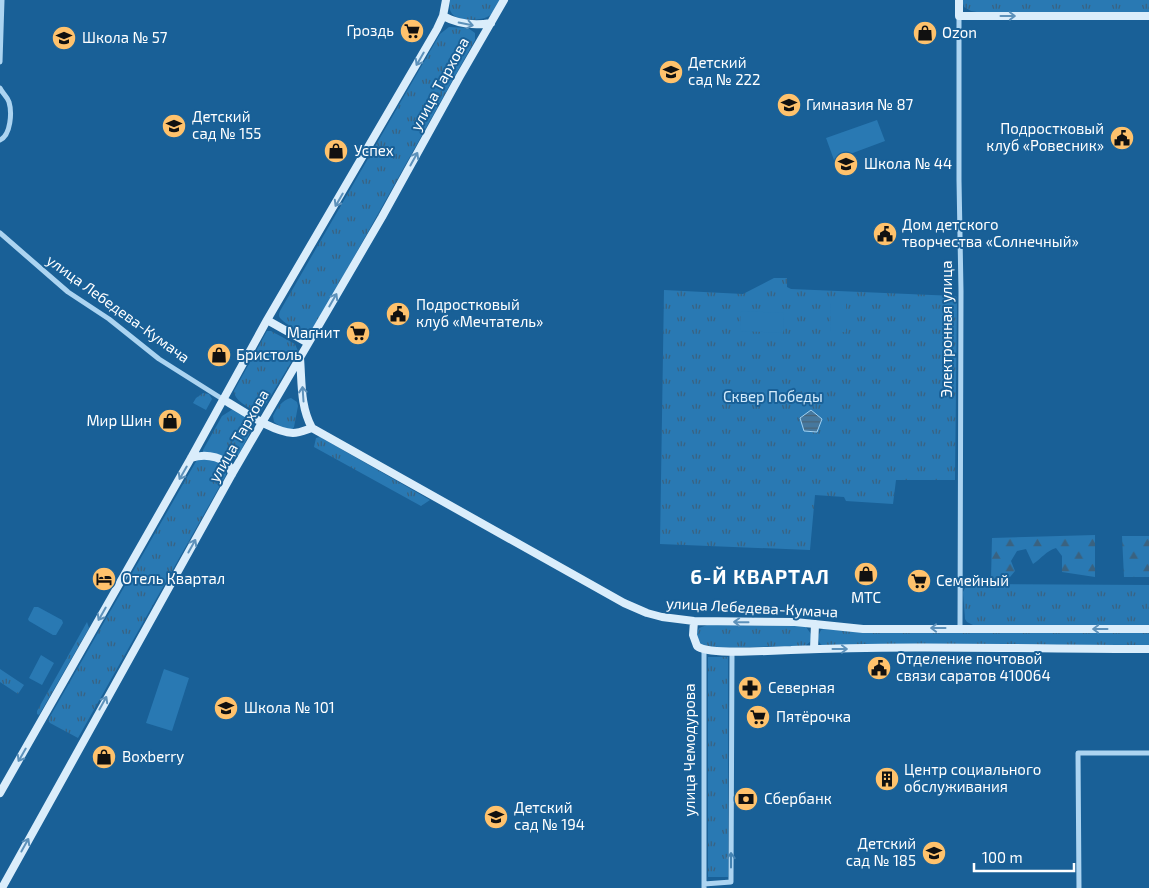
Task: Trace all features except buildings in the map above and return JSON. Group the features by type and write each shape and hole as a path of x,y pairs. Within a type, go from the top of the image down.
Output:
{"main road":[{"name":"улица Тархова","path":"0,793 224,400 267,320 347,186 443,16 446,0"},
{"name":"улица Тархова","path":"2,888 232,474 504,0"},
{"name":"Электронная улица","path":"959,0 959,16"},
{"path":"443,16 451,20 475,25 491,23"},
{"path":"959,16 1149,16"},
{"path":"267,320 308,343"},
{"path":"224,400 263,422 291,433 312,428 303,400 300,358"},
{"name":"улица Лебедева-Кумача","path":"312,428 624,603 646,613 694,621 815,624 863,628 1149,629"},
{"path":"191,458 202,456 222,460 228,463 232,474"},
{"name":"улица Чемодурова","path":"694,621 693,635 697,646 704,651"},
{"path":"814,649 815,624"},
{"path":"704,651 732,652 814,649 1149,649"}],"street":[{"path":"0,62 2,0"},
{"name":"Электронная улица","path":"959,16 961,291 960,628"},
{"path":"0,88 9,102 10,117 5,138 0,140"},
{"name":"улица Лебедева-Кумача","path":"0,233 68,292 109,319 159,359 224,400"},
{"name":"улица Чемодурова","path":"704,651 704,886 730,882 732,652"},
{"path":"1079,888 1078,753 1149,753"}],"green space":[{"path":"450,0 501,0 494,11 486,18 469,20 453,15 450,9"},
{"path":"962,0 1149,0 1149,13 977,12 964,7"},
{"path":"449,27 468,28 475,33 475,40 316,325 309,332 290,326 280,318 280,311 440,34"},
{"path":"877,120 885,141 834,160 826,138"},
{"name":"Сквер Победы","path":"774,278 787,278 787,287 791,289 955,296 957,298 955,480 896,480 893,504 846,501 844,497 815,495 810,550 660,544 664,290 743,294"},
{"path":"831,303 846,303 846,332 830,332"},
{"path":"741,311 784,313 783,333 740,331"},
{"path":"267,331 271,331 295,344 298,351 264,407 261,411 257,412 240,401 234,391"},
{"path":"203,393 209,394 212,399 206,410 193,403"},
{"path":"291,398 297,402 298,406 294,427 292,430 286,430 274,422 273,416 282,402"},
{"path":"233,409 252,421 254,425 237,458 229,460 203,453 222,416"},
{"path":"320,437 430,500 421,506 314,447 316,438"},
{"path":"198,458 220,461 226,470 226,475 78,738 50,723 48,720"},
{"path":"1095,535 1095,577 1062,572 1062,556 1056,548 1033,564 1026,549 1017,551 1011,561 1015,571 1010,577 991,579 992,538"},
{"path":"1122,536 1149,536 1149,577 1124,577"},
{"path":"969,584 1149,585 1149,626 975,626 965,619 963,592"},
{"path":"34,607 38,607 62,620 63,623 56,635 29,621 28,619"},
{"path":"87,622 89,628 39,715 37,714 37,711"},
{"path":"707,625 803,626 811,634 811,641 805,646 704,648 701,646 696,635 699,628"},
{"path":"821,630 859,632 1149,633 1149,646 823,646 818,637"},
{"path":"41,655 54,663 42,685 29,678"},
{"path":"708,657 728,657 728,877 708,877"},
{"path":"0,669 24,685 18,694 0,682"},
{"path":"164,669 189,678 172,731 146,723"}],"shaded area":[{"path":"811,410 822,419 817,432 804,431 800,418"}],"place":[{"name":"Гроздь","path":"412,31"},
{"name":"Ozon","path":"925,33"},
{"name":"Школа № 57","path":"64,38"},
{"name":"Детский сад № 222","path":"671,72"},
{"name":"Гимназия № 87","path":"789,105"},
{"name":"Детский сад № 155","path":"174,126"},
{"name":"Подростковый клуб «Ровесник»","path":"1122,138"},
{"name":"Успех","path":"336,151"},
{"name":"Школа № 44","path":"846,164"},
{"name":"Дом детского творчества «Солнечный»","path":"885,234"},
{"name":"Подростковый клуб «Мечтатель»","path":"398,314"},
{"name":"Магнит","path":"358,333"},
{"name":"Бристоль","path":"219,355"},
{"name":"Мир Шин","path":"170,421"},
{"name":"МТС","path":"866,574"},
{"name":"Отель Квартал","path":"104,579"},
{"name":"Семейный","path":"919,581"},
{"name":"Отделение почтовой связи саратов 410064","path":"879,668"},
{"name":"Северная","path":"750,688"},
{"name":"Школа № 101","path":"226,708"},
{"name":"Пятёрочка","path":"758,717"},
{"name":"Boxberry","path":"104,757"},
{"name":"Центр социального обслуживания","path":"887,779"},
{"name":"Сбербанк","path":"746,799"},
{"name":"Детский сад № 194","path":"496,817"},
{"name":"Детский сад № 185","path":"934,853"}],"district":[{"name":"6-Й КВАРТАЛ","path":"760,577"}]}
